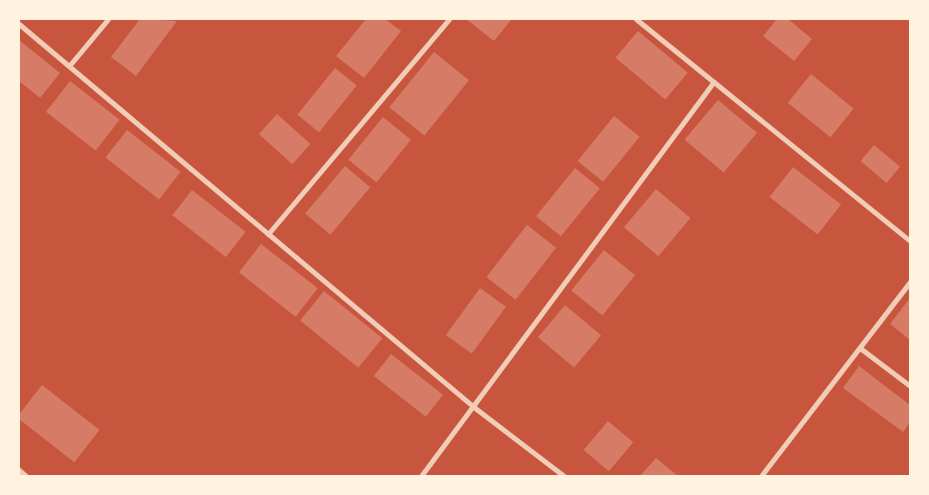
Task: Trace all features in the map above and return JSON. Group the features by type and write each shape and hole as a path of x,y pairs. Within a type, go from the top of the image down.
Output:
{"street":[{"path":"69,66 108,19"},
{"path":"268,234 449,19"},
{"path":"636,19 910,242"},
{"path":"19,24 475,408 564,476"},
{"path":"421,476 475,408 714,82"},
{"path":"762,476 910,282"},
{"path":"860,348 910,386"},
{"path":"19,470 26,476"}],"building":[{"path":"140,19 177,21 136,76 111,57"},
{"path":"366,19 385,19 401,31 364,78 336,56"},
{"path":"466,19 509,19 511,20 494,41"},
{"path":"777,19 788,19 812,39 794,61 763,36"},
{"path":"638,31 688,73 665,100 616,58"},
{"path":"19,40 60,73 40,98 19,81"},
{"path":"434,52 469,80 424,135 389,107"},
{"path":"335,68 357,86 319,132 297,115"},
{"path":"811,74 854,109 830,137 788,103"},
{"path":"70,81 120,120 96,151 46,112"},
{"path":"718,100 757,133 724,173 685,140"},
{"path":"277,114 310,144 292,164 259,134"},
{"path":"614,116 640,137 603,182 577,161"},
{"path":"383,117 411,140 376,182 348,160"},
{"path":"127,130 181,172 159,199 105,158"},
{"path":"874,145 900,167 887,183 861,161"},
{"path":"345,166 370,187 330,235 305,213"},
{"path":"793,167 841,205 818,234 770,197"},
{"path":"575,168 600,188 561,236 536,216"},
{"path":"656,189 690,218 658,256 624,227"},
{"path":"192,190 246,232 226,257 172,215"},
{"path":"527,225 556,248 516,300 486,277"},
{"path":"261,244 318,288 296,317 239,272"},
{"path":"604,250 635,275 602,316 571,290"},
{"path":"480,288 506,307 472,354 446,335"},
{"path":"324,291 382,338 358,368 300,321"},
{"path":"910,298 910,340 890,324"},
{"path":"565,305 601,335 574,367 538,337"},
{"path":"391,354 443,395 426,417 374,376"},
{"path":"859,366 910,405 910,422 903,432 843,388"},
{"path":"42,385 100,430 74,462 19,419 19,414"},
{"path":"608,421 633,442 609,471 584,450"},
{"path":"656,458 678,476 640,476"}]}
